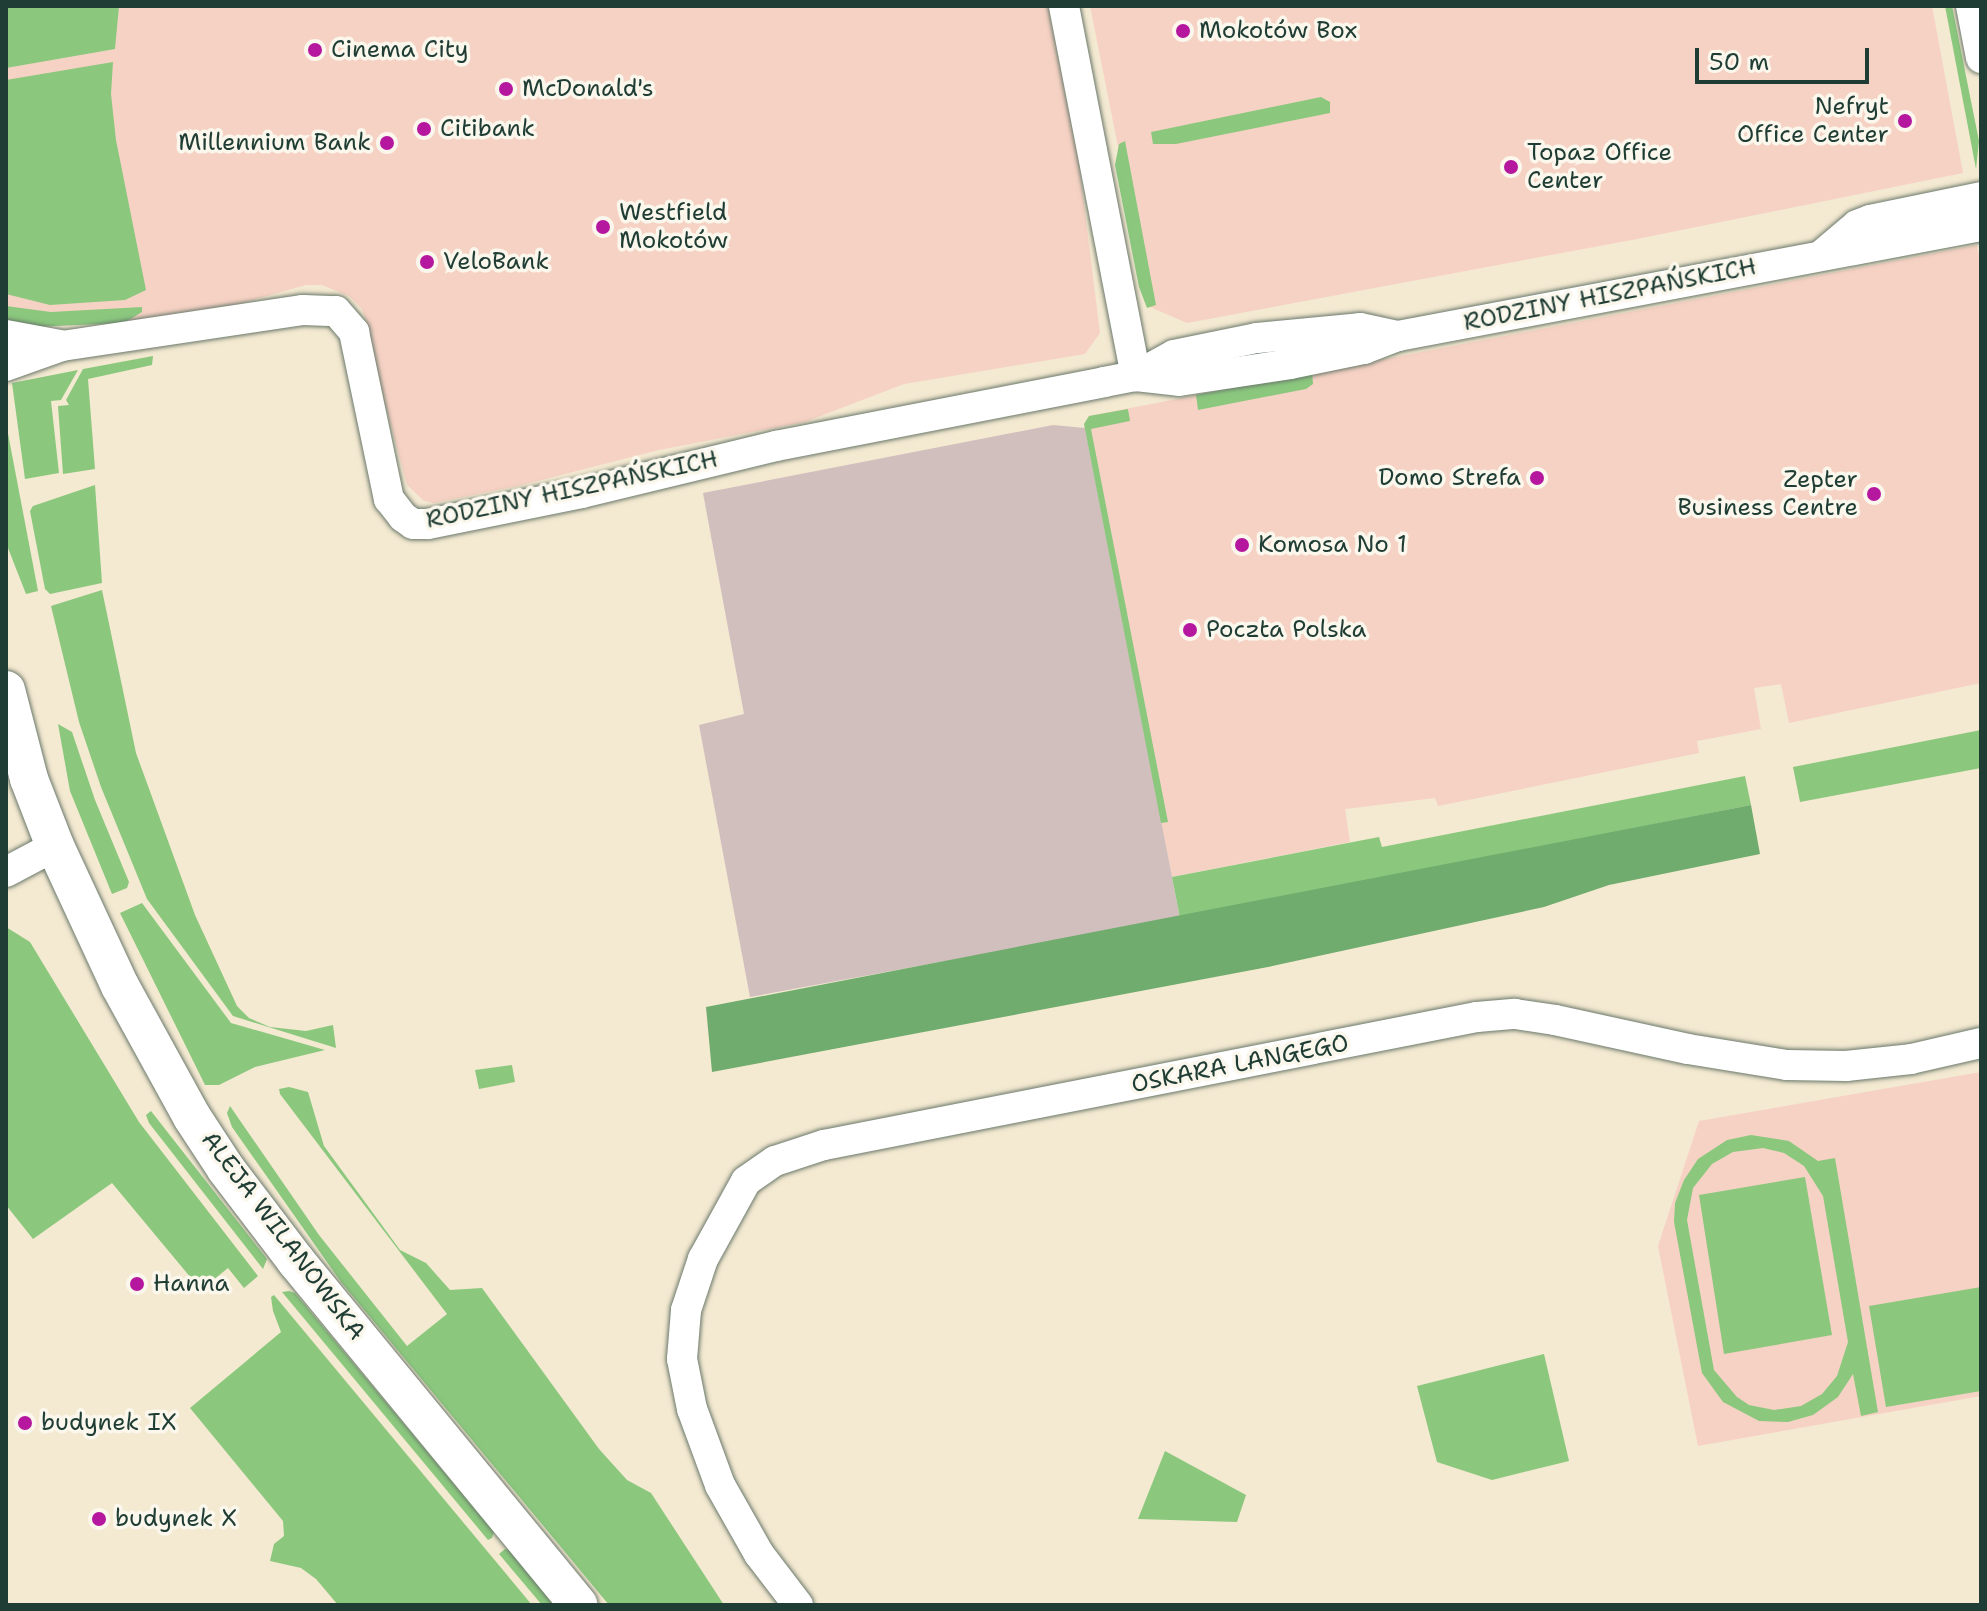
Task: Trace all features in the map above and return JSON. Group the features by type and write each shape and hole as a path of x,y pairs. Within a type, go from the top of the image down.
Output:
{"main road":[{"name":"ALEJA WILANOWSKA","path":"6,690 29,779 55,846 120,986 174,1086 226,1169 296,1261 579,1605"}],"street":[{"path":"1064,6 1136,376"},
{"path":"1971,6 1981,58"},
{"name":"RODZINY HISZPAŃSKICH","path":"1822,254 1857,225 1870,220 1981,197"},
{"name":"RODZINY HISZPAŃSKICH","path":"6,366 62,346 303,310 336,311 354,332 389,499 413,524 428,524 559,498 722,458 951,411 1136,376 1179,381 1290,364 1364,349 1398,336 1981,226"},
{"name":"RODZINY HISZPAŃSKICH","path":"6,335 62,346"},
{"path":"6,853 55,846"},
{"path":"6,872 55,846"},
{"name":"OSKARA LANGEGO","path":"798,1605 747,1535 720,1485 692,1409 682,1359 685,1322 703,1259 746,1181 775,1161 804,1150 1503,1015 1555,1020 1688,1049 1787,1065 1846,1066 1911,1059 1981,1043"}],"shaded area":[{"name":"Westfield Mokotów","path":"6,6 1048,6 1079,164 1100,333 1085,354 904,384 805,422 659,450 518,486 434,503 424,501 407,485 381,389 369,329 362,309 349,296 322,285 306,285 239,304 129,323 6,328"},
{"path":"1090,6 1932,6 1963,173 1637,239 1187,323 1150,307"},
{"path":"1977,245 1981,267 1981,683 1789,723 1781,684 1754,688 1761,729 1697,741 1699,753 1438,806 1435,798 1345,809 1350,842 1172,877 1084,424 1089,416"},
{"path":"1053,425 1085,428 1180,918 750,997 699,725 744,714 703,493"},
{"path":"1981,1072 1981,1396 1698,1446 1658,1246 1699,1121"}],"green space":[{"path":"6,6 119,6 115,49 6,68"},
{"path":"1945,6 1952,6 1979,141 1976,169"},
{"path":"113,62 111,94 116,140 146,290 125,300 50,305 6,294 6,80"},
{"path":"1321,97 1330,102 1330,113 1176,144 1153,144 1151,132"},
{"path":"1125,141 1156,305 1147,308 1139,287 1115,165 1119,144"},
{"path":"6,306 51,312 142,307 142,312 124,323 8,328"},
{"path":"153,356 152,365 88,379 95,469 63,474 58,406 69,405 66,400 83,369"},
{"path":"78,370 61,400 51,401 59,473 25,479 12,383"},
{"path":"1312,372 1313,384 1306,389 1198,410 1196,395"},
{"path":"1128,409 1130,421 1091,429 1168,822 1161,823 1084,424 1089,416"},
{"path":"6,423 38,591 26,594 6,543"},
{"path":"95,485 102,583 50,594 45,589 30,511 33,506"},
{"path":"102,590 136,753 195,915 237,1006 249,1018 270,1027 306,1031 333,1025 336,1048 233,1016 147,899 101,787 79,722 51,606"},
{"path":"58,724 72,732 95,800 129,882 127,888 112,894 70,791"},
{"path":"1981,730 1981,768 1800,802 1793,767"},
{"path":"1745,776 1751,805 1180,918 1172,877 1379,837 1382,847"},
{"path":"1751,805 1760,854 1609,885 1544,907 1268,967 712,1072 706,1007"},
{"path":"142,903 231,1023 325,1050 255,1067 219,1085 205,1085 120,913"},
{"path":"6,927 30,942 139,1122 258,1276 244,1288 228,1268 201,1290 112,1183 33,1239 6,1205"},
{"path":"512,1065 515,1082 479,1089 475,1070"},
{"path":"289,1087 308,1092 324,1146 400,1250 426,1263 450,1290 482,1288 599,1449 627,1480 651,1493 724,1605 609,1605 341,1282 232,1127 227,1113 230,1106 319,1235 407,1346 447,1314 280,1094 279,1089"},
{"path":"151,1111 267,1259 263,1269 149,1123 146,1115"},
{"path":"1751,1135 1789,1141 1818,1161 1835,1158 1878,1412 1861,1416 1853,1374 1838,1397 1813,1415 1788,1422 1759,1421 1723,1402 1702,1373 1674,1222 1675,1203 1684,1180 1698,1159 1727,1140","holes":["1763,1148 1784,1153 1804,1166 1823,1196 1848,1342 1837,1376 1822,1394 1801,1406 1774,1410 1749,1405 1737,1397 1714,1370 1687,1220 1693,1188 1712,1164 1733,1152"]},
{"path":"1805,1177 1832,1335 1724,1354 1699,1195"},
{"path":"1981,1287 1981,1391 1886,1407 1869,1306"},
{"path":"282,1292 295,1293 494,1532 492,1538 488,1540"},
{"path":"274,1295 532,1605 338,1605 316,1579 301,1568 270,1561 274,1544 284,1536 283,1521 190,1408 281,1332 273,1311 271,1297"},
{"path":"1544,1354 1569,1461 1492,1480 1437,1462 1417,1386"},
{"path":"1165,1451 1246,1495 1237,1522 1138,1519"},
{"path":"505,1549 554,1605 542,1605 499,1554"}],"place":[{"name":"Mokotów Box","path":"1183,31"},
{"name":"Cinema City","path":"315,50"},
{"name":"McDonald's","path":"506,89"},
{"name":"Nefryt Office Center","path":"1905,121"},
{"name":"Citibank","path":"424,129"},
{"name":"Millennium Bank","path":"387,143"},
{"name":"Topaz Office Center","path":"1511,167"},
{"name":"Westfield Mokotów","path":"603,227"},
{"name":"VeloBank","path":"427,262"},
{"name":"Domo Strefa","path":"1537,478"},
{"name":"Zepter Business Centre","path":"1874,494"},
{"name":"Komosa No 1","path":"1242,545"},
{"name":"Poczta Polska","path":"1190,630"},
{"name":"Hanna","path":"137,1284"},
{"name":"budynek IX","path":"25,1423"},
{"name":"budynek X","path":"99,1519"}]}
